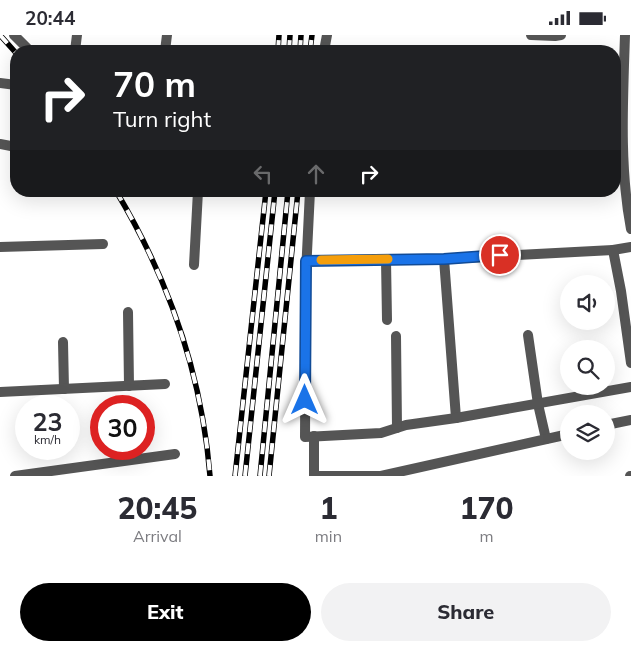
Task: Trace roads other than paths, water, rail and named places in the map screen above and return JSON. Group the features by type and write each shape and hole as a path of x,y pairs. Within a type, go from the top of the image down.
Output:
{"street":[{"path":"14,35 27,44"},
{"path":"531,35 555,37 561,35"},
{"path":"625,35 627,110 626,202 631,229"},
{"path":"194,265 198,197"},
{"path":"310,197 306,261 304,437 381,433 406,425 631,387"},
{"path":"0,247 103,244"},
{"path":"306,261 444,259 631,247"},
{"path":"613,249 631,363"},
{"path":"386,259 387,320"},
{"path":"444,259 456,418"},
{"path":"128,311 129,386"},
{"path":"528,335 538,404 546,439"},
{"path":"396,336 397,428"},
{"path":"63,342 64,389"},
{"path":"0,392 164,384"},
{"path":"615,423 631,420"},
{"path":"314,437 314,476 381,476 560,436"},
{"path":"15,476 175,454"}],"railway":[{"path":"0,35 10,46"},
{"path":"278,45 279,35"},
{"path":"289,45 290,35"},
{"path":"300,45 301,35"},
{"path":"311,45 312,35"},
{"path":"119,197 152,258 180,328 199,401 206,438 210,476"},
{"path":"235,476 265,197"},
{"path":"245,476 274,197"},
{"path":"260,476 287,197"},
{"path":"269,476 297,197"}]}
